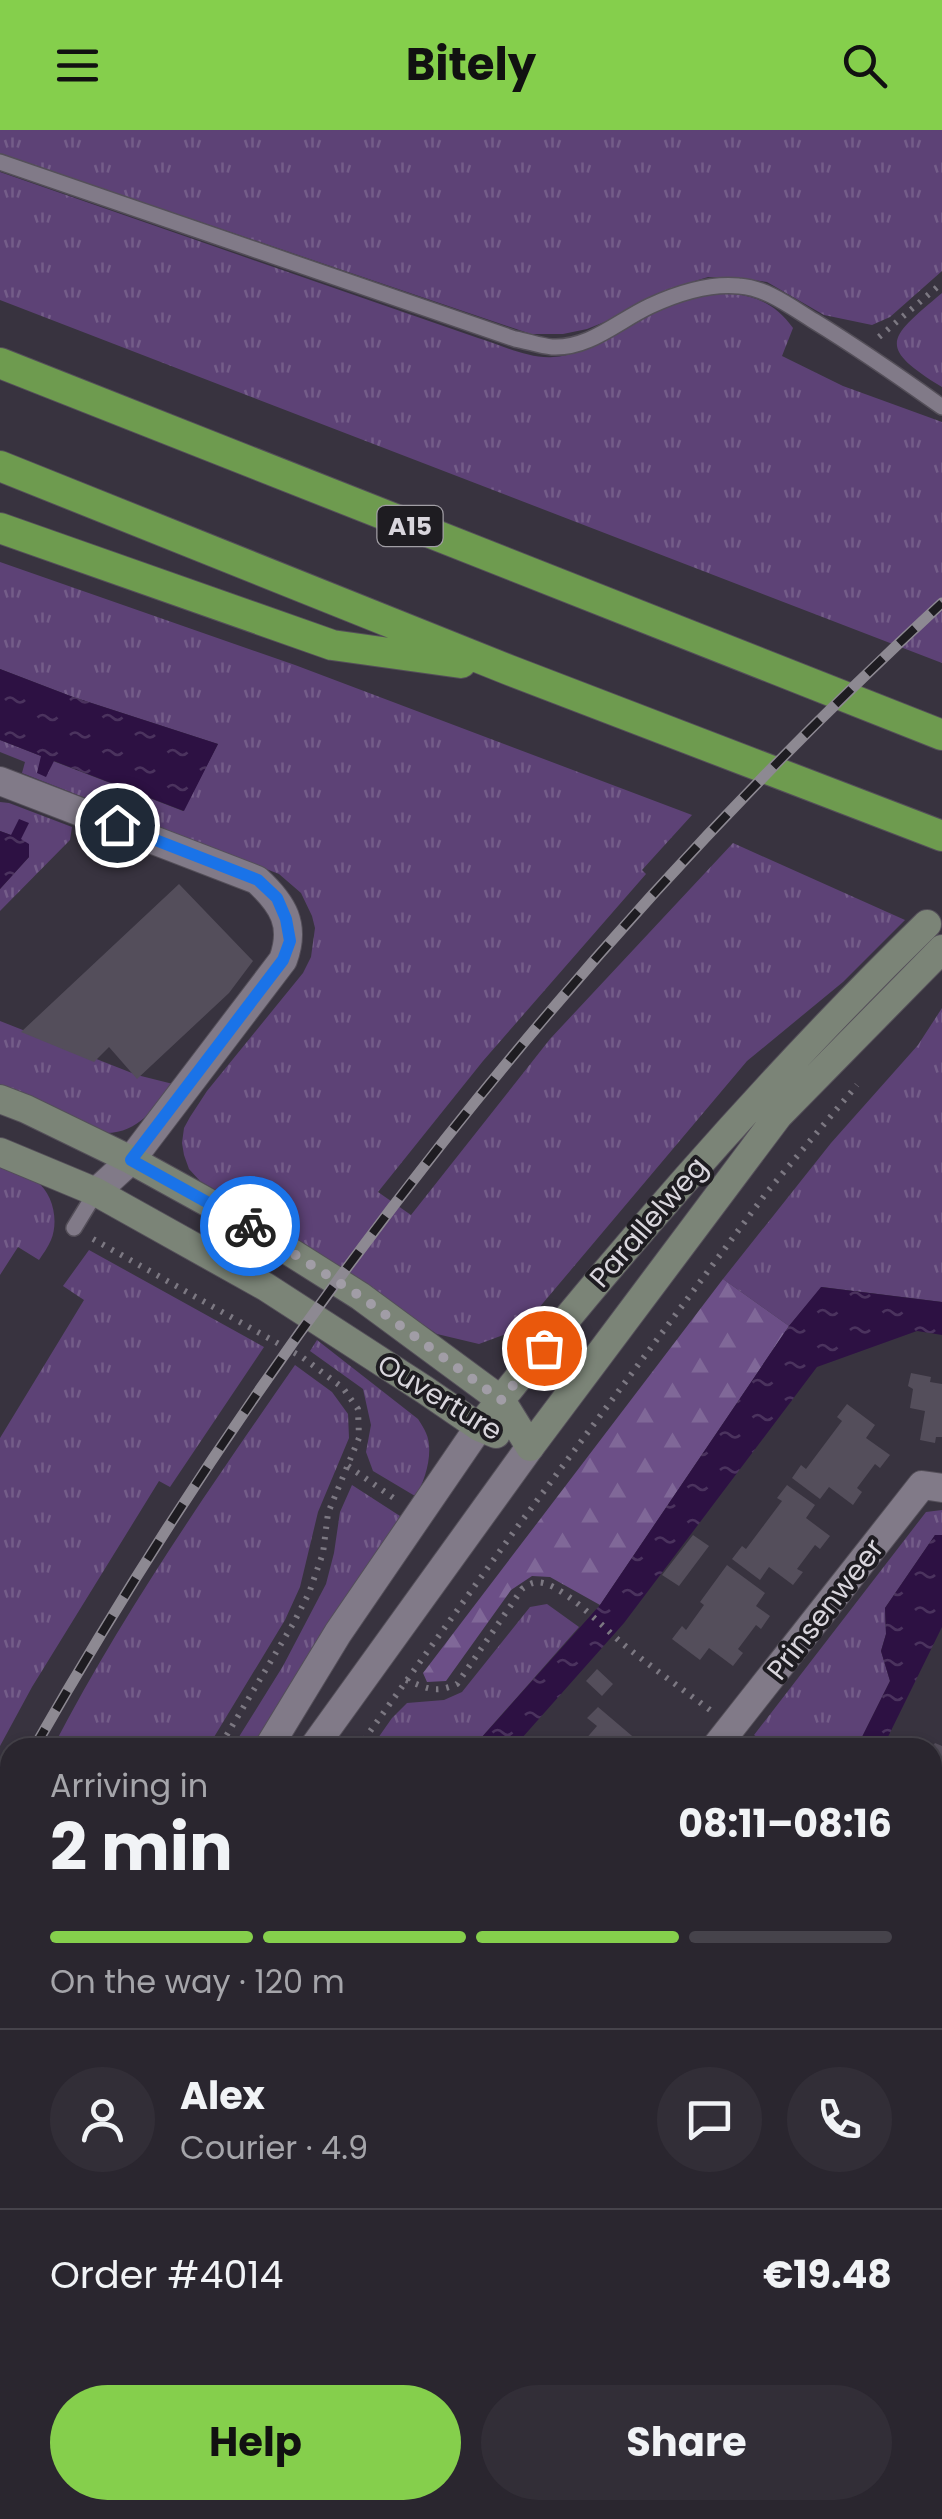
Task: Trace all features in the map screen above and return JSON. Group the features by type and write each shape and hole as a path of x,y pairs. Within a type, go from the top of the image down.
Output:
{"highway":[{"name":"A15","path":"0,363 942,735"},
{"path":"0,466 508,670 942,836"},
{"path":"0,528 332,646 508,670"},
{"name":"A15","path":"819,688 942,716"}],"main road":[{"name":"Parallelweg","path":"479,1427 600,1275 723,1136 847,1001 927,924"},
{"name":"Parallelweg","path":"530,1447 778,1116 942,949"},
{"name":"Ouverture","path":"0,1099 131,1160 238,1218 360,1296 501,1400 530,1447"},
{"name":"Ouverture","path":"0,1152 96,1192 266,1287 479,1427 530,1447"}],"street":[{"path":"0,781 258,880 277,898 286,919 290,941 283,960 131,1160 96,1192"},
{"name":"Parallelweg","path":"274,1738 338,1633 479,1427"},
{"name":"Parallelweg","path":"320,1738 530,1447"},
{"name":"Prinsenweer","path":"724,1737 922,1485 942,1488"}],"lane":[{"path":"0,162 498,333 552,347 592,339 678,294 712,286 762,291 862,350 942,406"},
{"path":"74,1228 96,1192"}],"path":[{"path":"862,350 942,283"},
{"path":"365,1738 767,1192 861,1080"},
{"name":"Ouverture","path":"74,1228 302,1357 343,1388 358,1410 359,1438 328,1513 322,1553 309,1593 225,1738"},
{"path":"406,1680 434,1690 457,1684 522,1589 539,1582 583,1609 724,1737"}],"green space":[{"path":"0,130 942,130 942,271 890,317 872,325 824,315 767,282 708,277 669,289 587,329 531,334 0,154"},
{"path":"0,172 534,356 573,353 666,306 699,296 735,294 768,304 793,328 782,356 843,386 942,422 942,663 0,300"},
{"path":"942,293 942,387 906,361 897,342 910,321"},
{"path":"0,562 295,665 692,815 642,870 646,874 483,1061 378,1192 411,1215 550,1039 733,843 905,920 843,982 747,1061 522,1328 479,1344 437,1334 275,1224 200,1181 189,1169 182,1143 184,1128 207,1091 303,973 311,957 315,928 312,916 301,893 279,874 22,773 25,762 0,752 0,740 41,756 45,777 53,761 183,811 218,744 0,669"},
{"path":"0,802 72,827 70,840 0,911 0,889 29,857 11,835 0,831"},
{"path":"942,1008 942,1302 822,1287 789,1326 723,1279 831,1143 918,1045"},
{"path":"0,1021 137,1075 173,1084 137,1124 106,1133 0,1091"},
{"path":"0,1164 42,1186 53,1208 54,1224 51,1240 39,1260 18,1247 0,1275"},
{"path":"89,1250 264,1347 170,1487 159,1481 4,1738 0,1738 0,1438 84,1300 63,1286"},
{"path":"723,1279 789,1326 600,1605 550,1577 532,1576 511,1590 446,1681 427,1682 423,1673"},
{"path":"317,1340 418,1419 428,1440 429,1456 415,1496 373,1471 366,1452 371,1425 363,1389 310,1351"},
{"path":"295,1365 332,1392 348,1414 349,1438 318,1512 300,1587 285,1620 213,1738 58,1738 137,1600"},
{"path":"352,1485 400,1516 260,1738 238,1738 283,1666 326,1584 340,1512"},
{"path":"942,1510 942,1535 935,1535 885,1608 886,1634 881,1651 890,1681 862,1738 754,1735 926,1512"},
{"path":"547,1604 579,1627 481,1738 378,1738 407,1703 444,1700 462,1692 530,1607"}],"water":[{"path":"0,669 218,744 184,811 54,761 46,777 37,773 41,756 0,740"},
{"path":"19,819 29,823 21,839 29,844 29,857 0,889 0,831 11,835"},
{"path":"821,1287 942,1302 942,1335 917,1331 817,1367 624,1623 522,1738 481,1738 600,1605 789,1326"},
{"path":"935,1535 942,1535 942,1627 887,1738 862,1738 890,1681 881,1651 886,1634 885,1608"}],"building":[{"path":"179,884 253,961 229,993 137,1079 109,1047 94,1062 21,1032"},
{"path":"911,1373 942,1384 942,1437 936,1437 935,1443 920,1440 925,1411 910,1408"},
{"path":"847,1404 875,1425 866,1438 890,1455 880,1468 875,1464 857,1488 862,1492 853,1505 829,1487 820,1499 792,1478 801,1465 806,1469 842,1421 837,1417"},
{"path":"787,1485 815,1505 806,1518 830,1536 820,1549 815,1545 797,1569 803,1572 793,1585 769,1567 760,1580 732,1559 742,1546 746,1549 782,1501 777,1498"},
{"path":"693,1535 709,1546 679,1586 662,1575"},
{"path":"727,1565 765,1593 756,1606 770,1616 761,1629 756,1625 738,1649 743,1653 733,1666 709,1648 700,1660 672,1639 682,1626 686,1630 704,1605 700,1602"},
{"path":"597,1669 613,1684 602,1696 586,1681"},
{"path":"598,1707 634,1738 587,1738 597,1726 587,1718"}],"railway":[{"path":"40,1738 128,1590 228,1436 333,1286 444,1141 561,999 682,862 810,730 942,603"}],"way so far":[{"path":"250,1226 360,1296 501,1400 544,1348"}],"route":[{"path":"117,825 258,880 277,898 286,919 290,941 283,960 131,1160 250,1226"}]}
